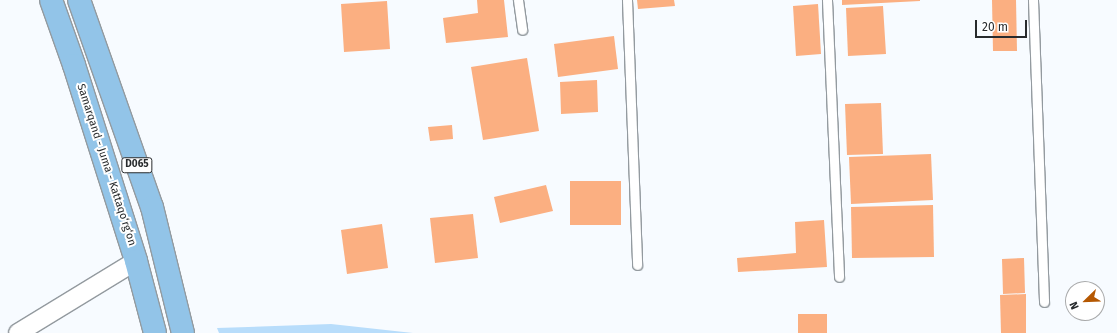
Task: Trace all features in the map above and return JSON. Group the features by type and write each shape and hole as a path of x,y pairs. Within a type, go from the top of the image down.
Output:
{"main road":[{"name":"Samarqand - Juma - Kattaqo‘rg‘on","path":"51,0 74,65 136,261 155,333"},
{"name":"D065","path":"79,0 152,207 183,333"}],"street":[{"path":"18,333 136,261"}],"lane":[{"path":"518,0 522,30"},
{"path":"627,0 637,265"},
{"path":"827,0 839,277"},
{"path":"1033,0 1044,302"}],"shaded area":[{"path":"331,324 413,333 219,333 217,328"}],"building":[{"path":"477,0 504,0 508,37 446,43 443,18 478,13"},
{"path":"637,0 674,0 675,6 638,9"},
{"path":"842,0 920,0 920,1 842,5"},
{"path":"992,0 1016,0 1017,51 993,51"},
{"path":"387,1 390,49 344,52 341,4"},
{"path":"818,4 821,54 796,56 793,6"},
{"path":"883,6 886,54 848,56 846,8"},
{"path":"614,36 618,69 558,77 554,44"},
{"path":"527,58 539,131 483,140 471,67"},
{"path":"597,80 598,112 561,114 560,82"},
{"path":"881,103 883,154 847,155 845,104"},
{"path":"452,125 453,139 430,141 428,127"},
{"path":"931,154 933,200 851,204 849,157"},
{"path":"570,181 621,181 621,225 570,225"},
{"path":"546,185 553,211 500,223 494,197"},
{"path":"933,205 934,257 852,258 851,207"},
{"path":"473,214 478,258 435,263 430,218"},
{"path":"824,220 827,267 738,272 737,258 796,253 795,222"},
{"path":"382,224 388,268 347,274 341,230"},
{"path":"1024,258 1025,293 1003,294 1002,259"},
{"path":"1026,294 1026,333 1001,333 1000,295"},
{"path":"798,314 827,314 827,333 798,333"}]}
